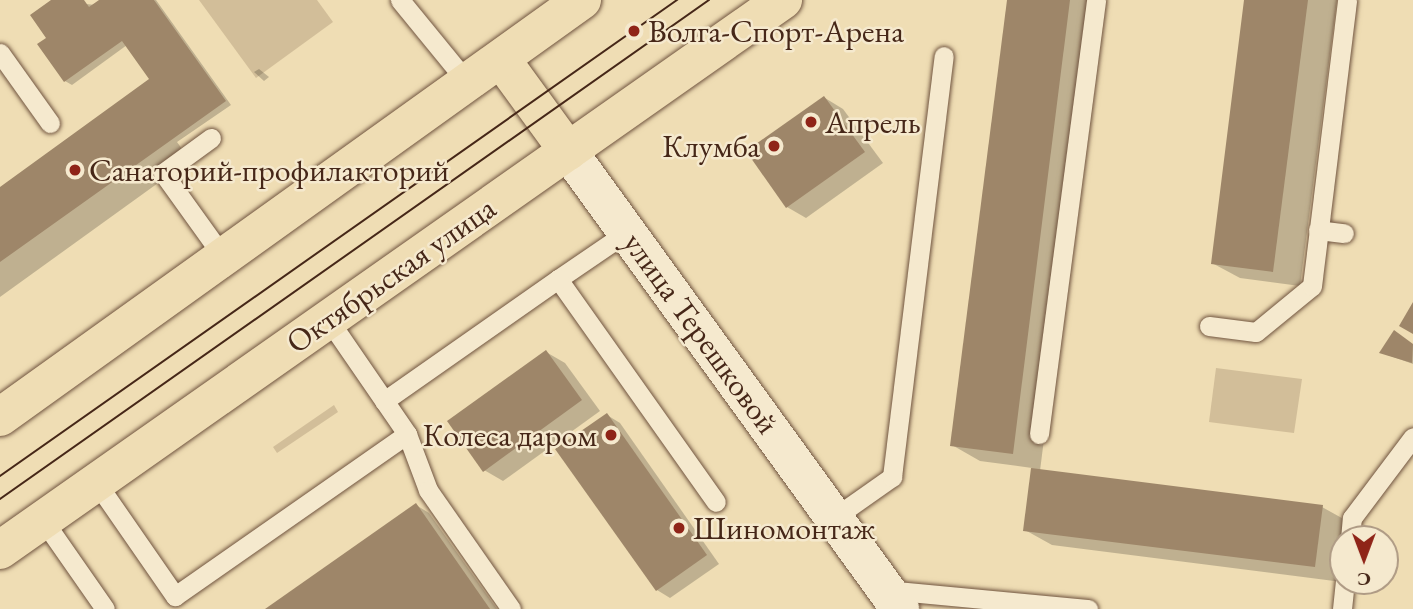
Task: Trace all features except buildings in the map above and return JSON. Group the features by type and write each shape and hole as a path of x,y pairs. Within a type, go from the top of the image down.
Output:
{"main road":[{"path":"0,417 582,0"},
{"name":"Октябрьская улица","path":"0,550 783,0"},
{"name":"улица Терешковой","path":"501,59 568,151"}],"street":[{"name":"улица Терешковой","path":"568,151 893,599"}],"lane":[{"path":"400,0 468,83"},
{"path":"1039,434 1096,0"},
{"path":"1209,326 1256,332 1312,286 1347,0"},
{"path":"0,53 50,123"},
{"path":"835,517 892,477 944,56"},
{"path":"211,138 163,173 224,258"},
{"path":"1318,230 1344,233"},
{"path":"384,401 627,232"},
{"path":"558,279 716,502"},
{"path":"328,319 407,434 428,491 511,609"},
{"path":"96,482 175,596 407,434"},
{"path":"1351,525 1352,518 1413,437"},
{"path":"43,520 105,609"},
{"path":"893,599 1088,609"}],"shaded area":[{"path":"199,0 317,0 333,22 256,78"},
{"path":"1216,368 1302,379 1294,433 1209,422"},
{"path":"334,405 338,412 277,453 273,447"}],"tram line":[{"path":"0,476 677,0"},
{"path":"0,499 709,0"}],"place":[{"name":"Волга-Спорт-Арена","path":"634,31"},
{"name":"Апрель","path":"811,122"},
{"name":"Клумба","path":"774,146"},
{"name":"Санаторий-профилакторий","path":"75,170"},
{"name":"Колеса даром","path":"611,435"},
{"name":"Шиномонтаж","path":"679,528"}]}
